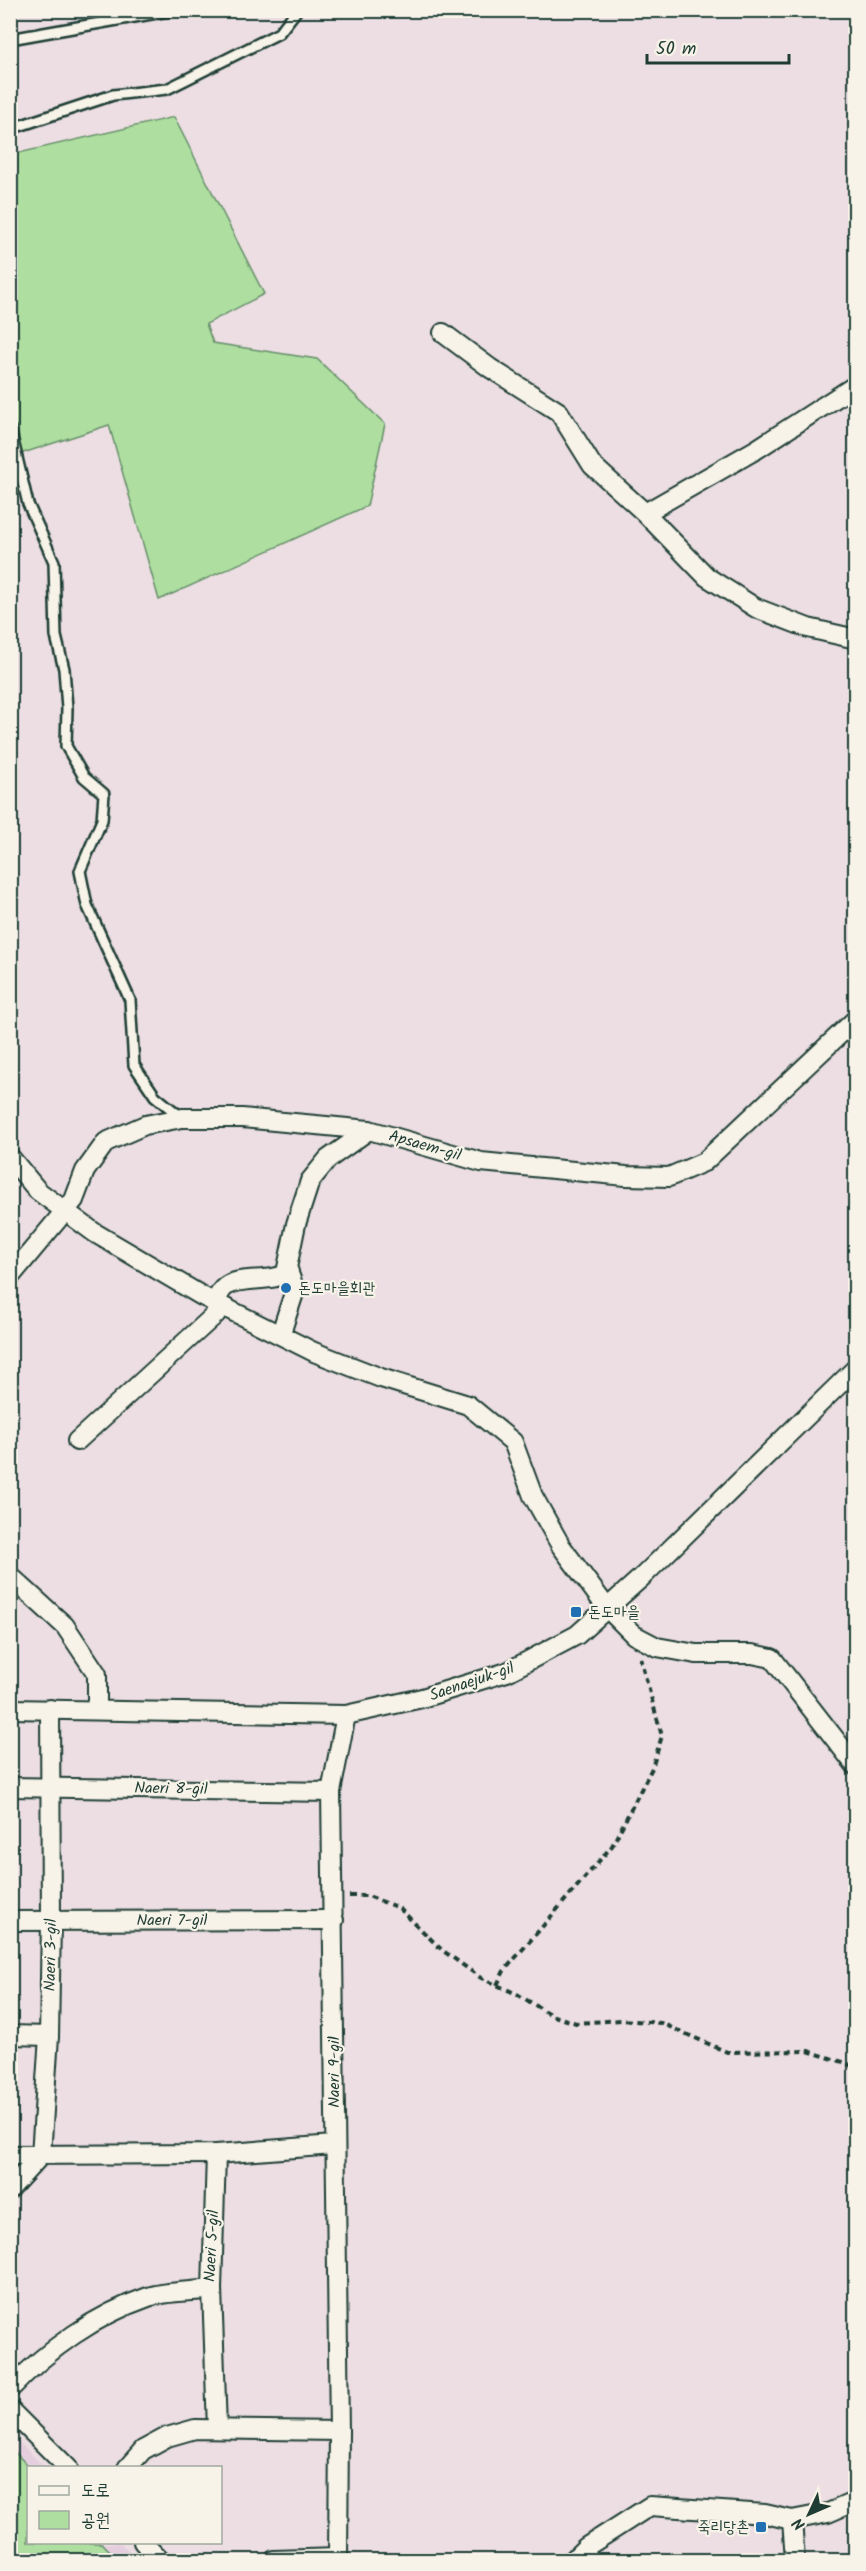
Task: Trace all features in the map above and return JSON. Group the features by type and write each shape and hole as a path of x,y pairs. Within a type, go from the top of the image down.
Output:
{"street":[{"path":"443,333 490,368 559,412 592,465 645,513 707,577 756,608 808,628 855,639"},
{"path":"645,513 757,448 855,385"},
{"name":"Apsaem-gil","path":"10,1277 74,1200 85,1171 106,1142 145,1125 182,1118 242,1118 369,1130 481,1162 626,1176 669,1177 704,1162 855,1019"},
{"path":"281,1333 296,1290 287,1268 296,1224 310,1181 328,1159 369,1130"},
{"path":"10,1157 38,1191 95,1233 216,1302 281,1333 314,1352 381,1378 468,1405 513,1442 538,1506 561,1546 608,1608 634,1635 657,1647 696,1654 752,1654 772,1658 855,1766"},
{"path":"77,1441 216,1314 216,1302 223,1288 238,1280 279,1278 289,1272"},
{"name":"Saenaejuk-gil","path":"10,1708 346,1715 422,1698 507,1672 577,1635 608,1608 855,1368"},
{"path":"10,1576 64,1626 97,1674 97,1710"},
{"name":"Naeri 3-gil","path":"41,2155 49,2036 52,1787 50,1709"},
{"name":"Naeri 9-gil","path":"274,2560 338,2559 339,2431 331,1792 346,1715"},
{"name":"Naeri 8-gil","path":"10,1787 331,1792"},
{"name":"Naeri 7-gil","path":"10,1921 334,1920"},
{"path":"10,2035 49,2036"},
{"path":"10,2156 216,2154 334,2145"},
{"name":"Naeri 5-gil","path":"10,2389 41,2360 97,2319 150,2297 212,2289 216,2154"},
{"path":"10,2189 41,2155"},
{"path":"212,2289 217,2429"},
{"path":"10,2410 66,2466"},
{"path":"129,2466 144,2450 167,2436 195,2429 339,2431"},
{"path":"573,2560 586,2547 650,2506 765,2514 792,2520 828,2513 855,2501"},
{"path":"792,2520 795,2560"},
{"path":"145,2544 161,2560"}],"lane":[{"path":"10,39 174,10"},
{"path":"10,129 113,95 167,89 279,33 297,10"},
{"path":"10,428 28,504 54,562 56,636 64,669 66,698 66,746 84,777 104,794 102,820 80,872 87,905 130,1000 134,1065 155,1096 182,1118"}],"path":[{"path":"497,1985 504,1971 612,1846 652,1768 662,1736 639,1660 642,1639"},
{"path":"333,1897 368,1896 399,1908 442,1950 480,1978 517,1994 550,2015 576,2023 622,2020 661,2023 727,2052 808,2051 855,2068"}],"shaded area":[{"path":"10,2434 44,2466 27,2466 27,2544 122,2544 136,2560 11,2560"}],"green space":[{"path":"174,117 264,294 206,324 213,343 317,359 385,424 367,506 159,600 109,425 11,457 10,155"},
{"path":"11,2448 28,2466 27,2544 103,2544 112,2553 104,2560 11,2560"}],"place":[{"name":"돈도마을회관","path":"286,1288"},
{"name":"돈도마을","path":"576,1612"},
{"name":"죽리당촌","path":"761,2527"}]}
